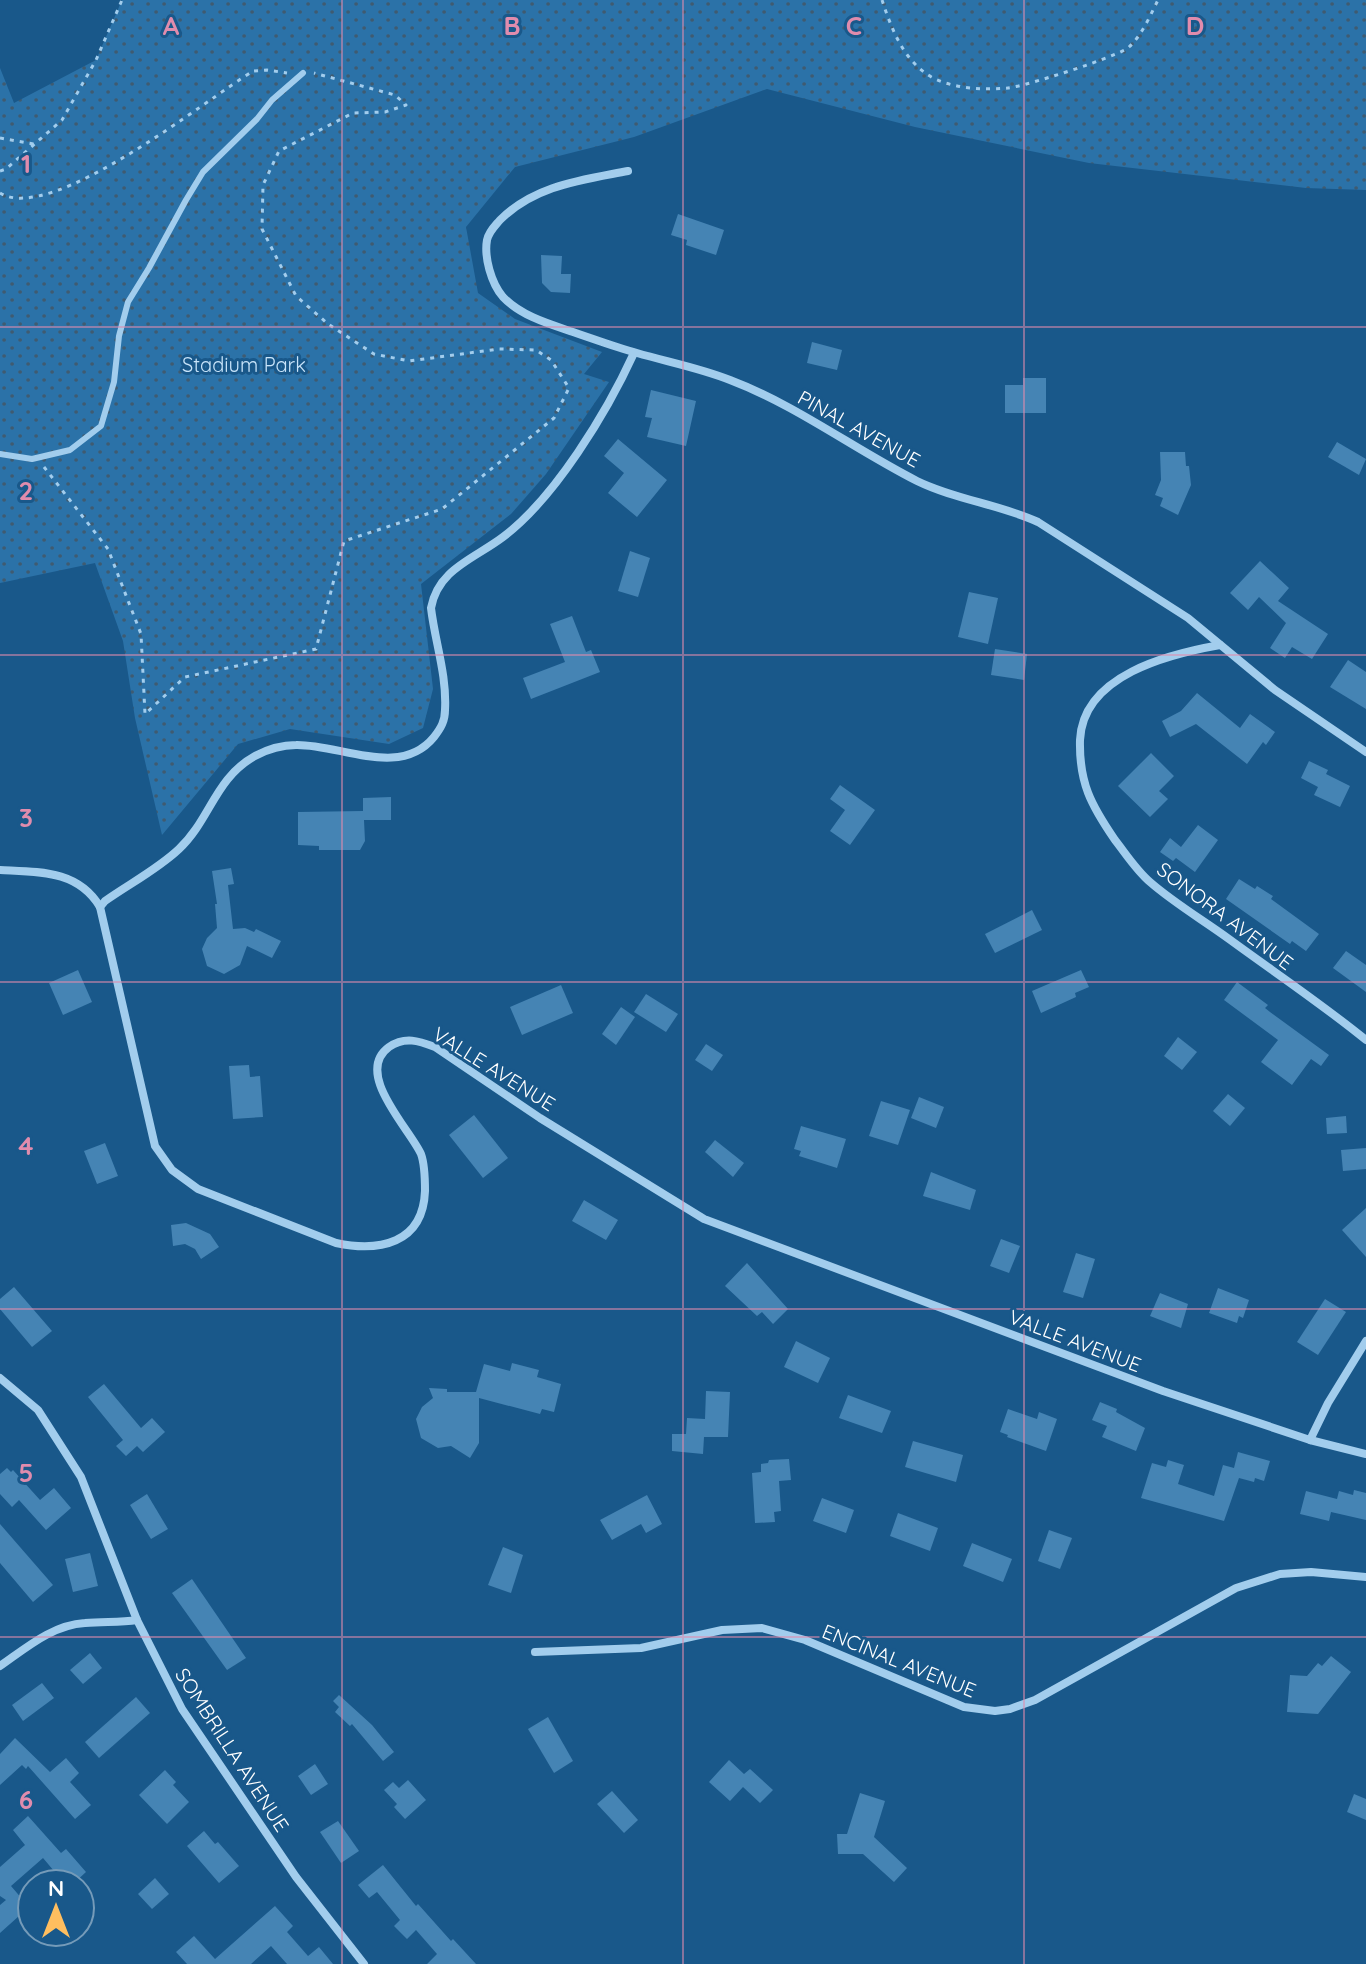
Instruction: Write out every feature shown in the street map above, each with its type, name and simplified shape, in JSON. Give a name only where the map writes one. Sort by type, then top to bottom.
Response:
[{"type":"street","name":"PINAL AVENUE","points":[[628,171],[540,191],[511,209],[493,227],[486,243],[493,280],[502,296],[515,307],[551,324],[634,353],[730,379],[772,399],[920,482],[959,497],[1016,512],[1038,522],[1188,618],[1275,690],[1366,752]]},
{"type":"street","points":[[0,870],[64,876],[77,881],[100,907],[180,848],[218,789],[253,757],[273,747],[297,744],[385,758],[406,756],[426,746],[444,724],[445,711],[445,688],[432,616],[433,595],[448,572],[514,528],[566,469],[620,383],[634,353]]},
{"type":"street","name":"SONORA AVENUE","points":[[1220,645],[1174,653],[1120,678],[1100,694],[1084,718],[1081,730],[1079,765],[1082,779],[1100,819],[1148,881],[1366,1040]]},
{"type":"street","name":"VALLE AVENUE","points":[[100,907],[155,1146],[172,1170],[198,1189],[336,1243],[358,1247],[384,1245],[407,1233],[417,1224],[423,1208],[425,1175],[421,1155],[384,1097],[379,1071],[384,1051],[394,1044],[416,1039],[435,1047],[540,1118],[704,1219],[1163,1391],[1310,1440],[1366,1454]]},
{"type":"street","points":[[1310,1440],[1328,1403],[1366,1341]]},
{"type":"street","name":"SOMBRILLA AVENUE","points":[[0,1378],[38,1410],[74,1464],[90,1496],[137,1620],[182,1709],[296,1877],[364,1964]]},
{"type":"street","name":"ENCINAL AVENUE","points":[[535,1652],[641,1648],[722,1630],[762,1628],[805,1640],[964,1707],[995,1711],[1035,1700],[1236,1588],[1280,1574],[1311,1572],[1366,1577]]},
{"type":"street","points":[[0,1666],[61,1627],[137,1620]]},
{"type":"lane","points":[[0,454],[32,459],[70,450],[101,426],[114,382],[119,336],[128,302],[186,200],[203,172],[272,100],[303,73]]},
{"type":"path","points":[[0,171],[62,120],[96,60],[122,0]]},
{"type":"path","points":[[882,0],[895,38],[915,63],[933,78],[959,88],[1010,88],[1096,62],[1128,48],[1145,26],[1158,0]]},
{"type":"path","points":[[0,193],[19,199],[44,194],[115,163],[253,71],[322,74],[395,95],[406,105],[385,112],[353,113],[279,151],[263,185],[262,229],[296,296],[328,324],[374,354],[409,361],[499,349],[536,350],[551,360],[569,388],[554,418],[442,509],[344,541],[316,649],[185,677],[145,714],[141,634],[108,549],[45,467],[32,459]]},
{"type":"path","points":[[0,138],[34,144]]},
{"type":"green space","name":"Stadium Park","points":[[122,0],[1366,0],[1366,190],[1306,188],[1089,163],[915,127],[767,89],[634,137],[515,167],[466,227],[478,293],[515,319],[602,352],[584,374],[609,382],[546,474],[511,514],[421,584],[433,689],[423,728],[389,744],[290,729],[238,744],[162,835],[135,718],[123,641],[95,563],[0,583],[0,68],[14,103],[96,60]]},
{"type":"building","points":[[678,214],[724,230],[716,255],[686,245],[687,240],[671,235]]},
{"type":"building","points":[[541,255],[562,256],[561,274],[571,274],[570,293],[551,292],[542,283]]},
{"type":"building","points":[[812,342],[842,350],[837,370],[807,363]]},
{"type":"building","points":[[1023,378],[1046,378],[1046,413],[1005,413],[1005,385],[1023,385]]},
{"type":"building","points":[[651,390],[696,401],[686,446],[647,437],[652,418],[645,417]]},
{"type":"building","points":[[618,439],[667,480],[637,517],[608,493],[624,473],[604,456]]},
{"type":"building","points":[[1337,442],[1366,459],[1359,475],[1328,457]]},
{"type":"building","points":[[1160,452],[1185,452],[1186,466],[1189,466],[1191,485],[1178,515],[1160,506],[1163,498],[1155,495],[1161,480]]},
{"type":"building","points":[[630,551],[650,558],[638,597],[618,591]]},
{"type":"building","points":[[1260,561],[1289,588],[1278,601],[1328,634],[1312,659],[1292,647],[1285,658],[1270,648],[1286,623],[1259,597],[1248,610],[1230,593]]},
{"type":"building","points":[[969,592],[998,598],[988,644],[958,637]]},
{"type":"building","points":[[572,616],[586,652],[591,650],[600,672],[531,699],[523,678],[565,662],[550,624]]},
{"type":"building","points":[[995,649],[1027,654],[1024,680],[991,675]]},
{"type":"building","points":[[1348,660],[1366,672],[1366,709],[1330,687]]},
{"type":"building","points":[[1197,693],[1240,728],[1250,714],[1275,732],[1266,745],[1263,742],[1247,764],[1196,724],[1170,737],[1162,721],[1181,711]]},
{"type":"building","points":[[1151,753],[1174,776],[1159,791],[1168,799],[1150,817],[1118,786]]},
{"type":"building","points":[[1309,761],[1350,786],[1340,807],[1314,795],[1318,787],[1301,778]]},
{"type":"building","points":[[840,785],[875,810],[850,845],[830,831],[845,810],[830,799]]},
{"type":"building","points":[[391,797],[391,820],[364,820],[365,841],[360,850],[319,850],[319,846],[298,845],[298,812],[363,811],[363,798]]},
{"type":"building","points":[[1198,825],[1218,840],[1195,872],[1176,858],[1173,861],[1160,852],[1170,838],[1181,847]]},
{"type":"building","points":[[231,868],[234,884],[228,885],[233,929],[245,928],[254,932],[256,929],[281,941],[272,958],[247,946],[240,965],[224,974],[207,966],[202,949],[217,928],[212,871]]},
{"type":"building","points":[[1239,879],[1273,896],[1271,899],[1319,934],[1306,951],[1292,941],[1290,944],[1226,899]]},
{"type":"building","points":[[1032,910],[1042,930],[995,953],[985,934]]},
{"type":"building","points":[[1346,951],[1366,965],[1366,992],[1333,968]]},
{"type":"building","points":[[78,970],[92,1002],[63,1015],[49,983]]},
{"type":"building","points":[[1081,970],[1089,987],[1075,993],[1076,997],[1041,1013],[1032,991]]},
{"type":"building","points":[[1237,982],[1268,1005],[1265,1008],[1270,1012],[1329,1055],[1321,1066],[1311,1059],[1292,1085],[1261,1062],[1278,1040],[1224,1000]]},
{"type":"building","points":[[561,985],[573,1013],[522,1035],[510,1007]]},
{"type":"building","points":[[646,994],[678,1014],[666,1032],[634,1012]]},
{"type":"building","points":[[621,1007],[635,1017],[616,1045],[602,1034]]},
{"type":"building","points":[[1178,1037],[1197,1052],[1182,1070],[1164,1056]]},
{"type":"building","points":[[706,1044],[723,1055],[712,1071],[695,1060]]},
{"type":"building","points":[[249,1065],[250,1077],[260,1076],[263,1117],[233,1119],[229,1066]]},
{"type":"building","points":[[1228,1094],[1245,1108],[1230,1126],[1213,1111]]},
{"type":"building","points":[[919,1097],[944,1107],[936,1128],[911,1118]]},
{"type":"building","points":[[881,1101],[910,1110],[898,1145],[869,1136]]},
{"type":"building","points":[[474,1115],[508,1158],[483,1178],[449,1135]]},
{"type":"building","points":[[1346,1116],[1347,1133],[1327,1134],[1326,1118]]},
{"type":"building","points":[[801,1126],[846,1139],[837,1168],[799,1156],[801,1151],[794,1149]]},
{"type":"building","points":[[715,1140],[744,1163],[733,1177],[705,1152]]},
{"type":"building","points":[[105,1143],[118,1176],[97,1184],[84,1151]]},
{"type":"building","points":[[1366,1148],[1366,1169],[1343,1171],[1341,1150]]},
{"type":"building","points":[[931,1172],[976,1190],[970,1210],[923,1196]]},
{"type":"building","points":[[584,1200],[618,1220],[606,1240],[572,1221]]},
{"type":"building","points":[[1366,1208],[1366,1257],[1342,1230]]},
{"type":"building","points":[[186,1223],[210,1234],[219,1247],[201,1259],[195,1249],[185,1244],[173,1246],[171,1225]]},
{"type":"building","points":[[1001,1239],[1020,1246],[1009,1273],[990,1266]]},
{"type":"building","points":[[1076,1253],[1095,1259],[1083,1298],[1063,1292]]},
{"type":"building","points":[[747,1263],[788,1309],[773,1324],[762,1312],[757,1316],[725,1286]]},
{"type":"building","points":[[14,1287],[52,1331],[32,1347],[0,1309],[0,1299]]},
{"type":"building","points":[[1218,1288],[1249,1300],[1243,1318],[1239,1316],[1237,1323],[1209,1313]]},
{"type":"building","points":[[1160,1293],[1188,1304],[1181,1328],[1150,1316]]},
{"type":"building","points":[[1325,1299],[1346,1312],[1318,1355],[1297,1342]]},
{"type":"building","points":[[796,1341],[830,1358],[818,1383],[784,1367]]},
{"type":"building","points":[[512,1363],[539,1370],[537,1377],[561,1384],[554,1412],[542,1409],[540,1414],[479,1398],[479,1443],[470,1458],[451,1446],[438,1448],[421,1438],[416,1419],[422,1407],[433,1398],[429,1388],[447,1389],[447,1392],[476,1392],[484,1364],[510,1371]]},
{"type":"building","points":[[104,1384],[141,1428],[152,1418],[165,1432],[143,1452],[137,1446],[126,1456],[116,1446],[123,1440],[88,1397]]},
{"type":"building","points":[[706,1391],[730,1392],[728,1437],[704,1437],[703,1454],[672,1451],[672,1434],[686,1434],[687,1418],[705,1419]]},
{"type":"building","points":[[848,1395],[891,1411],[882,1433],[839,1418]]},
{"type":"building","points":[[1100,1402],[1117,1409],[1116,1412],[1145,1428],[1136,1451],[1102,1437],[1107,1426],[1092,1420]]},
{"type":"building","points":[[1008,1409],[1037,1419],[1039,1412],[1057,1419],[1046,1451],[1000,1432]]},
{"type":"building","points":[[913,1441],[963,1455],[956,1482],[905,1467]]},
{"type":"building","points":[[1238,1452],[1270,1461],[1264,1481],[1239,1478],[1224,1521],[1141,1498],[1152,1463],[1166,1467],[1168,1460],[1184,1465],[1178,1484],[1214,1496],[1223,1465],[1234,1468]]},
{"type":"building","points":[[789,1459],[791,1480],[779,1481],[781,1511],[774,1512],[775,1522],[755,1523],[752,1473],[761,1472],[761,1464],[769,1460]]},
{"type":"building","points":[[7,1468],[11,1472],[13,1470],[40,1500],[54,1488],[71,1508],[46,1530],[19,1500],[12,1507],[0,1494],[0,1474]]},
{"type":"building","points":[[1354,1490],[1366,1493],[1366,1520],[1331,1512],[1329,1521],[1300,1514],[1306,1491],[1337,1499],[1339,1491],[1353,1495]]},
{"type":"building","points":[[147,1494],[168,1529],[151,1539],[130,1505]]},
{"type":"building","points":[[647,1495],[662,1524],[646,1533],[641,1524],[612,1540],[600,1520]]},
{"type":"building","points":[[822,1498],[854,1510],[846,1533],[813,1521]]},
{"type":"building","points":[[898,1513],[938,1528],[930,1551],[890,1536]]},
{"type":"building","points":[[0,1524],[53,1585],[33,1602],[0,1563]]},
{"type":"building","points":[[1049,1530],[1072,1538],[1060,1569],[1038,1561]]},
{"type":"building","points":[[972,1543],[1012,1559],[1003,1582],[963,1566]]},
{"type":"building","points":[[503,1547],[523,1555],[511,1593],[488,1585]]},
{"type":"building","points":[[90,1553],[98,1586],[73,1592],[65,1559]]},
{"type":"building","points":[[192,1579],[246,1658],[227,1670],[172,1593]]},
{"type":"building","points":[[90,1653],[102,1668],[83,1684],[70,1670]]},
{"type":"building","points":[[1331,1656],[1351,1672],[1318,1714],[1287,1712],[1290,1675],[1307,1676],[1318,1663],[1322,1666]]},
{"type":"building","points":[[42,1683],[54,1698],[23,1721],[12,1705]]},
{"type":"building","points":[[339,1695],[372,1725],[394,1752],[383,1761],[352,1724],[350,1726],[335,1712],[339,1707],[333,1701]]},
{"type":"building","points":[[136,1697],[150,1713],[99,1758],[85,1742]]},
{"type":"building","points":[[548,1717],[573,1761],[554,1773],[528,1729]]},
{"type":"building","points":[[15,1738],[50,1772],[66,1758],[79,1773],[70,1782],[91,1805],[75,1819],[28,1766],[26,1769],[22,1765],[0,1785],[0,1754]]},
{"type":"building","points":[[729,1760],[744,1774],[750,1769],[773,1790],[760,1803],[743,1787],[730,1801],[709,1782]]},
{"type":"building","points":[[315,1764],[328,1784],[311,1795],[298,1776]]},
{"type":"building","points":[[165,1770],[176,1782],[173,1785],[189,1802],[167,1824],[139,1795]]},
{"type":"building","points":[[408,1780],[426,1800],[405,1819],[384,1790],[393,1782],[399,1788]]},
{"type":"building","points":[[612,1791],[638,1820],[624,1833],[597,1804]]},
{"type":"building","points":[[860,1793],[885,1801],[874,1837],[907,1868],[894,1882],[863,1854],[838,1854],[837,1834],[847,1834]]},
{"type":"building","points":[[1354,1794],[1366,1799],[1366,1820],[1347,1812]]},
{"type":"building","points":[[28,1816],[61,1853],[66,1849],[83,1868],[51,1868],[43,1858],[32,1868],[16,1868],[16,1882],[11,1886],[16,1892],[16,1919],[0,1933],[0,1905],[6,1900],[0,1896],[0,1867],[25,1845],[13,1830]]},
{"type":"building","points":[[338,1821],[359,1851],[341,1863],[320,1832]]},
{"type":"building","points":[[204,1831],[239,1866],[219,1883],[187,1846]]},
{"type":"building","points":[[383,1865],[416,1906],[418,1904],[476,1964],[427,1964],[437,1954],[416,1930],[407,1939],[394,1926],[400,1920],[377,1892],[369,1898],[358,1885]]},
{"type":"building","points":[[155,1878],[169,1894],[152,1909],[138,1894]]},
{"type":"building","points":[[275,1906],[293,1926],[287,1932],[308,1956],[319,1947],[333,1964],[287,1964],[271,1946],[251,1964],[187,1964],[176,1952],[194,1936],[215,1959]]}]
